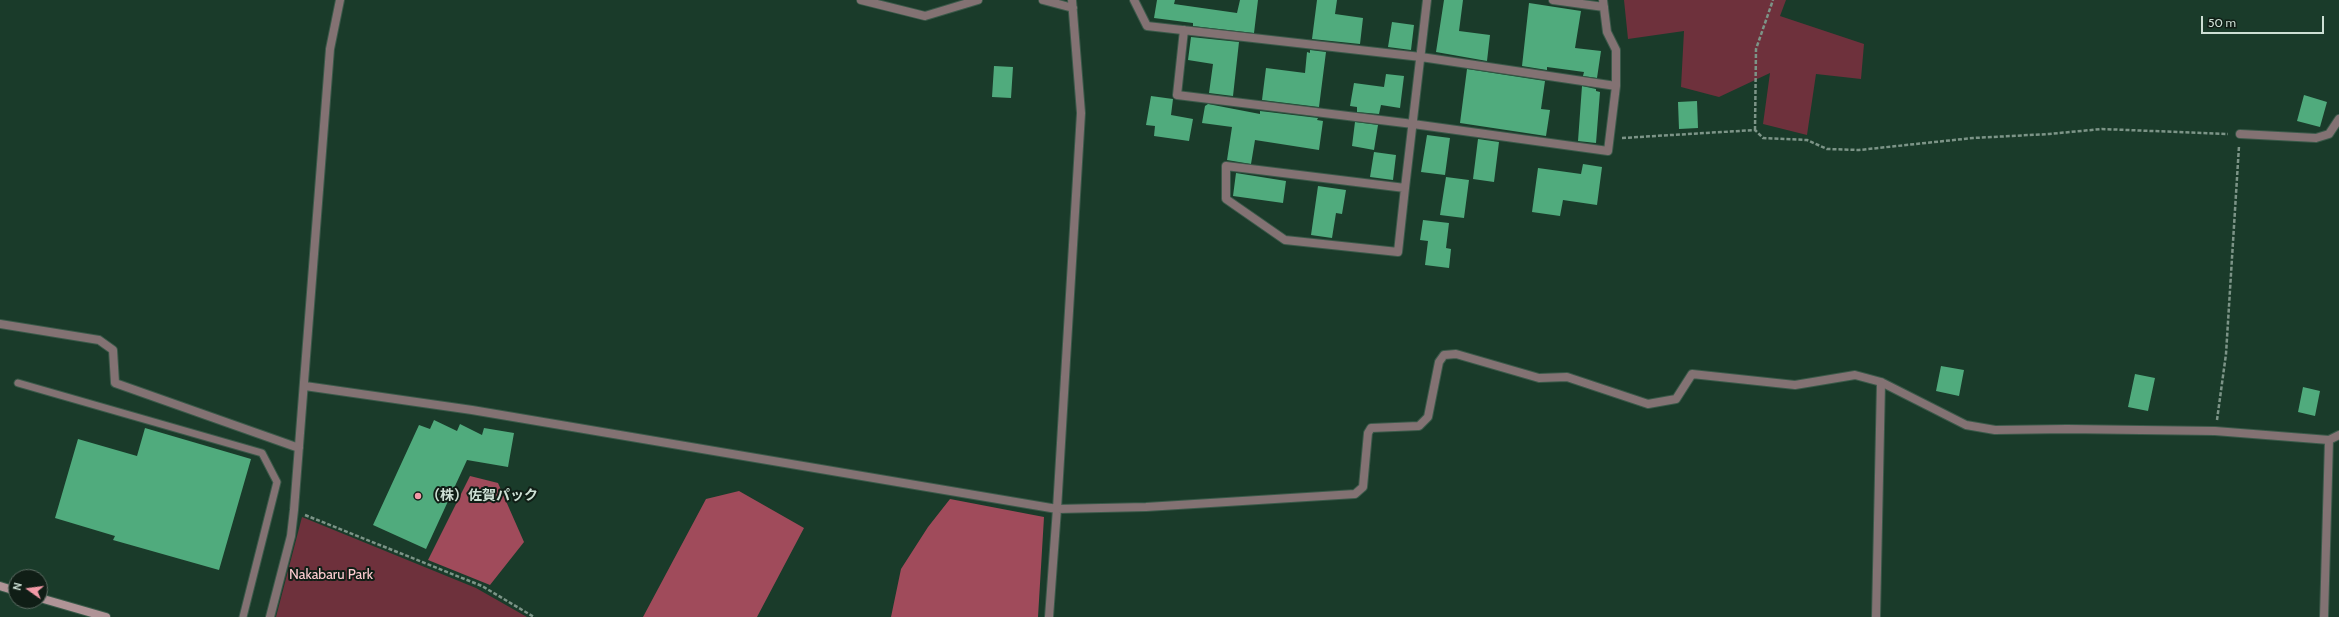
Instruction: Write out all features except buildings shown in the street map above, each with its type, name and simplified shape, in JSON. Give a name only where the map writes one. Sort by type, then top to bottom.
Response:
[{"type":"street","points":[[270,617],[291,536],[294,510],[298,448],[305,386],[317,199],[330,48],[340,0]]},
{"type":"street","points":[[861,0],[925,16],[978,0]]},
{"type":"street","points":[[1044,0],[1072,4],[1081,113],[1049,617]]},
{"type":"street","points":[[1134,0],[1147,26],[1421,57],[1616,86]]},
{"type":"street","points":[[1405,188],[1226,166],[1226,199],[1285,240],[1398,252],[1428,0]]},
{"type":"street","points":[[1184,30],[1177,95],[1413,124],[1608,151],[1611,138],[1616,86],[1616,50],[1607,32],[1603,3],[1553,0]]},
{"type":"street","points":[[2240,134],[2316,138],[2329,134],[2339,119]]},
{"type":"street","points":[[0,324],[99,340],[113,350],[115,383],[298,448]]},
{"type":"street","points":[[305,386],[472,410],[1057,509],[1146,508],[1355,494],[1363,487],[1368,434],[1371,428],[1419,426],[1428,417],[1439,362],[1444,355],[1456,354],[1539,378],[1567,377],[1648,404],[1676,399],[1692,374],[1795,385],[1856,375],[1881,382],[1966,425],[1995,430],[2067,428],[2215,431],[2329,440],[2339,435]]},
{"type":"street","points":[[1876,617],[1881,382]]},
{"type":"street","points":[[2324,617],[2329,440]]},
{"type":"street","points":[[48,600],[106,617]]},
{"type":"lane","points":[[18,383],[262,453],[277,482],[243,617]]},
{"type":"path","points":[[1773,0],[1756,49],[1755,130],[1763,138],[1807,140],[1827,149],[1859,150],[1973,138],[2049,134],[2102,129],[2240,134],[2226,354],[2215,431]]},
{"type":"path","points":[[1611,138],[1755,130]]},
{"type":"path","points":[[294,510],[482,586],[534,617]]},
{"type":"green space","points":[[1624,0],[1786,0],[1780,16],[1864,44],[1861,79],[1816,74],[1807,135],[1763,124],[1770,73],[1719,97],[1681,87],[1684,31],[1628,39]]},
{"type":"green space","name":"Nakabaru Park","points":[[302,517],[476,588],[527,617],[276,617]]},
{"type":"shaded area","points":[[470,476],[498,483],[524,542],[490,585],[428,560]]},
{"type":"shaded area","points":[[739,491],[804,528],[757,617],[643,617],[706,499]]},
{"type":"shaded area","points":[[950,499],[1044,517],[1038,617],[891,617],[901,569],[928,527]]},
{"type":"place","name":"（株）佐賀パック","points":[[418,496]]}]
